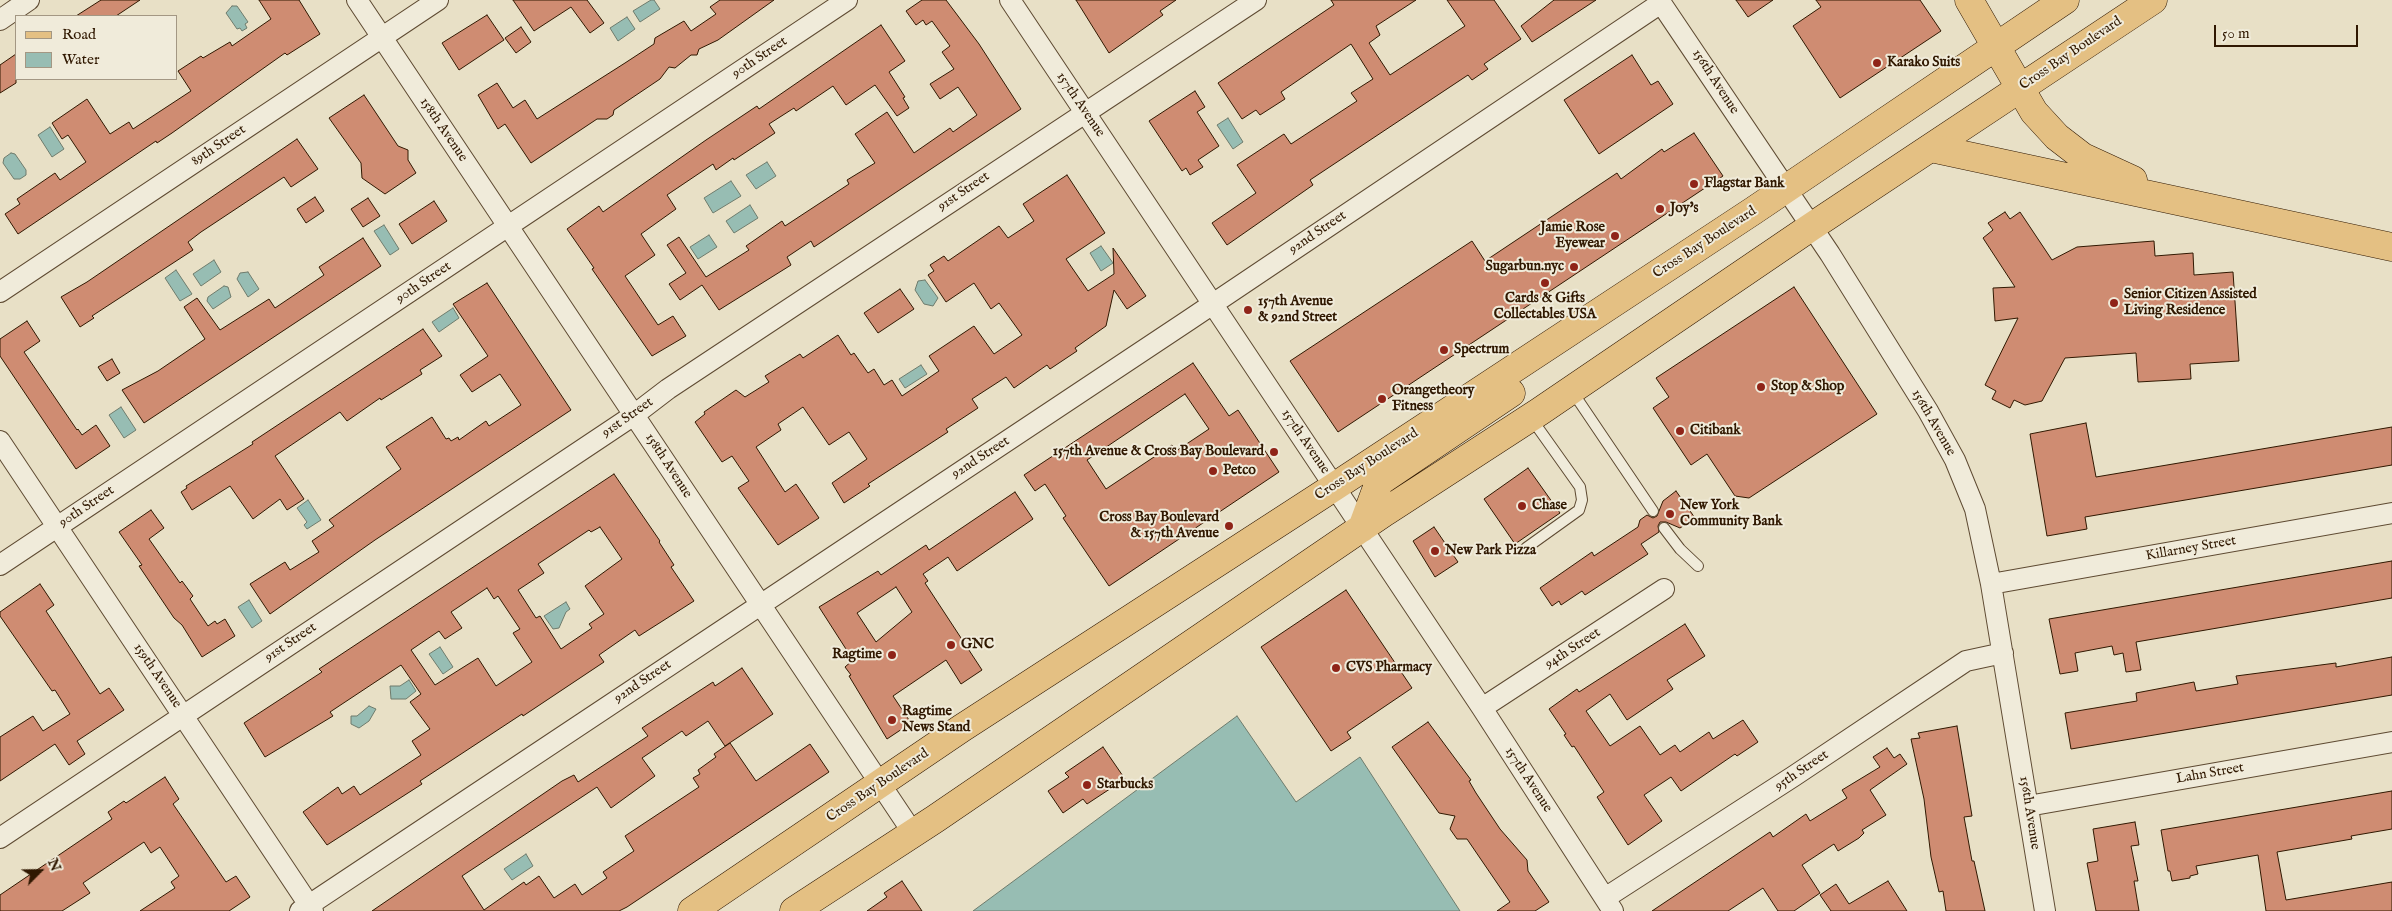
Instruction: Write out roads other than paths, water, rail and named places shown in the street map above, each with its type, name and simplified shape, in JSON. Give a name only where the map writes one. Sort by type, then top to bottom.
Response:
[{"type":"main road","points":[[1969,0],[2034,112],[2045,125],[2083,157],[2115,173],[2203,205]]},
{"type":"main road","name":"Cross Bay Boulevard","points":[[692,911],[962,728],[1334,487],[1786,189],[2065,0]]},
{"type":"main road","name":"Cross Bay Boulevard","points":[[802,909],[1362,528],[1531,417],[1811,227],[2153,0]]},
{"type":"main road","points":[[1931,148],[2392,247]]},
{"type":"main road","points":[[1362,528],[1379,482],[1575,350],[1585,322]]},
{"type":"street","points":[[0,20],[30,0]]},
{"type":"street","name":"158th Avenue","points":[[357,0],[913,833]]},
{"type":"street","name":"89th Street","points":[[0,292],[438,0]]},
{"type":"street","name":"90th Street","points":[[0,565],[847,0]]},
{"type":"street","name":"157th Avenue","points":[[1010,0],[1482,708],[1609,905]]},
{"type":"street","name":"91st Street","points":[[0,838],[634,415],[676,384],[1256,0]]},
{"type":"street","name":"156th Avenue","points":[[1660,2],[1811,227],[1952,453],[1975,509],[1991,584],[2045,911]]},
{"type":"street","name":"92nd Street","points":[[307,909],[759,604],[1213,304],[1660,2]]},
{"type":"street","name":"159th Avenue","points":[[0,441],[183,716],[307,909]]},
{"type":"street","name":"Killarney Street","points":[[1991,584],[2392,514]]},
{"type":"street","name":"94th Street","points":[[1482,708],[1664,589]]},
{"type":"street","name":"95th Street","points":[[1609,905],[1794,776],[1966,660],[2003,653]]},
{"type":"street","name":"Lahn Street","points":[[2028,806],[2392,742]]},
{"type":"lane","points":[[1571,390],[1653,511]]},
{"type":"lane","points":[[1526,548],[1579,510],[1582,500],[1580,487],[1531,417]]},
{"type":"lane","points":[[1664,528],[1680,549],[1698,566]]},
{"type":"water","points":[[654,0],[660,9],[640,22],[633,11]]},
{"type":"water","points":[[232,6],[237,6],[248,22],[245,24],[247,28],[242,31],[240,28],[237,29],[226,13]]},
{"type":"water","points":[[627,17],[635,29],[618,41],[610,28]]},
{"type":"water","points":[[1228,118],[1243,142],[1233,149],[1217,125]]},
{"type":"water","points":[[50,127],[64,149],[52,157],[38,135]]},
{"type":"water","points":[[11,153],[15,154],[26,170],[26,175],[20,179],[14,179],[3,163],[4,158]]},
{"type":"water","points":[[767,162],[776,176],[756,189],[746,175]]},
{"type":"water","points":[[731,181],[741,196],[713,213],[704,198]]},
{"type":"water","points":[[750,205],[758,218],[734,233],[726,221]]},
{"type":"water","points":[[384,225],[399,249],[390,255],[374,231]]},
{"type":"water","points":[[709,235],[717,247],[698,259],[690,247]]},
{"type":"water","points":[[1101,246],[1113,263],[1101,271],[1090,253]]},
{"type":"water","points":[[214,260],[221,272],[201,286],[193,274]]},
{"type":"water","points":[[176,270],[192,294],[180,301],[165,278]]},
{"type":"water","points":[[248,272],[259,289],[248,297],[237,279],[240,273]]},
{"type":"water","points":[[925,280],[938,298],[933,306],[924,304],[915,290],[918,281]]},
{"type":"water","points":[[224,286],[228,287],[231,297],[213,309],[207,301],[208,297]]},
{"type":"water","points":[[453,308],[459,318],[439,332],[432,322]]},
{"type":"water","points":[[921,365],[927,374],[905,388],[899,379]]},
{"type":"water","points":[[121,407],[136,430],[124,438],[109,415]]},
{"type":"water","points":[[308,500],[321,520],[307,529],[304,525],[307,522],[297,508]]},
{"type":"water","points":[[249,600],[262,621],[252,628],[238,607]]},
{"type":"water","points":[[566,602],[570,609],[566,612],[559,628],[553,629],[544,616]]},
{"type":"water","points":[[440,647],[453,667],[443,674],[429,654]]},
{"type":"water","points":[[409,680],[416,691],[406,699],[391,699],[390,686],[400,686]]},
{"type":"water","points":[[369,706],[376,709],[369,721],[359,728],[351,724],[351,716],[357,716]]},
{"type":"water","points":[[1237,716],[1296,802],[1360,757],[1460,911],[973,911]]},
{"type":"water","points":[[526,854],[533,866],[512,880],[504,869]]},
{"type":"place","name":"Karako Suits","points":[[1877,63]]},
{"type":"place","name":"Flagstar Bank","points":[[1694,184]]},
{"type":"place","name":"Joy's","points":[[1660,209]]},
{"type":"place","name":"Jamie Rose Eyewear","points":[[1615,236]]},
{"type":"place","name":"Sugarbun.nyc","points":[[1574,267]]},
{"type":"place","name":"Cards & Gifts Collectables USA","points":[[1545,283]]},
{"type":"place","name":"Senior Citizen Assisted Living Residence","points":[[2114,303]]},
{"type":"place","name":"157th Avenue & 92nd Street","points":[[1248,310]]},
{"type":"place","name":"Spectrum","points":[[1444,350]]},
{"type":"place","name":"Stop & Shop","points":[[1761,387]]},
{"type":"place","name":"Orangetheory Fitness","points":[[1382,399]]},
{"type":"place","name":"Citibank","points":[[1680,431]]},
{"type":"place","name":"157th Avenue & Cross Bay Boulevard","points":[[1274,452]]},
{"type":"place","name":"Petco","points":[[1213,471]]},
{"type":"place","name":"Chase","points":[[1522,506]]},
{"type":"place","name":"New York Community Bank","points":[[1670,514]]},
{"type":"place","name":"Cross Bay Boulevard & 157th Avenue","points":[[1229,526]]},
{"type":"place","name":"New Park Pizza","points":[[1435,551]]},
{"type":"place","name":"GNC","points":[[951,645]]},
{"type":"place","name":"Ragtime","points":[[892,655]]},
{"type":"place","name":"CVS Pharmacy","points":[[1336,668]]},
{"type":"place","name":"Ragtime News Stand","points":[[892,720]]},
{"type":"place","name":"Starbucks","points":[[1087,785]]}]
